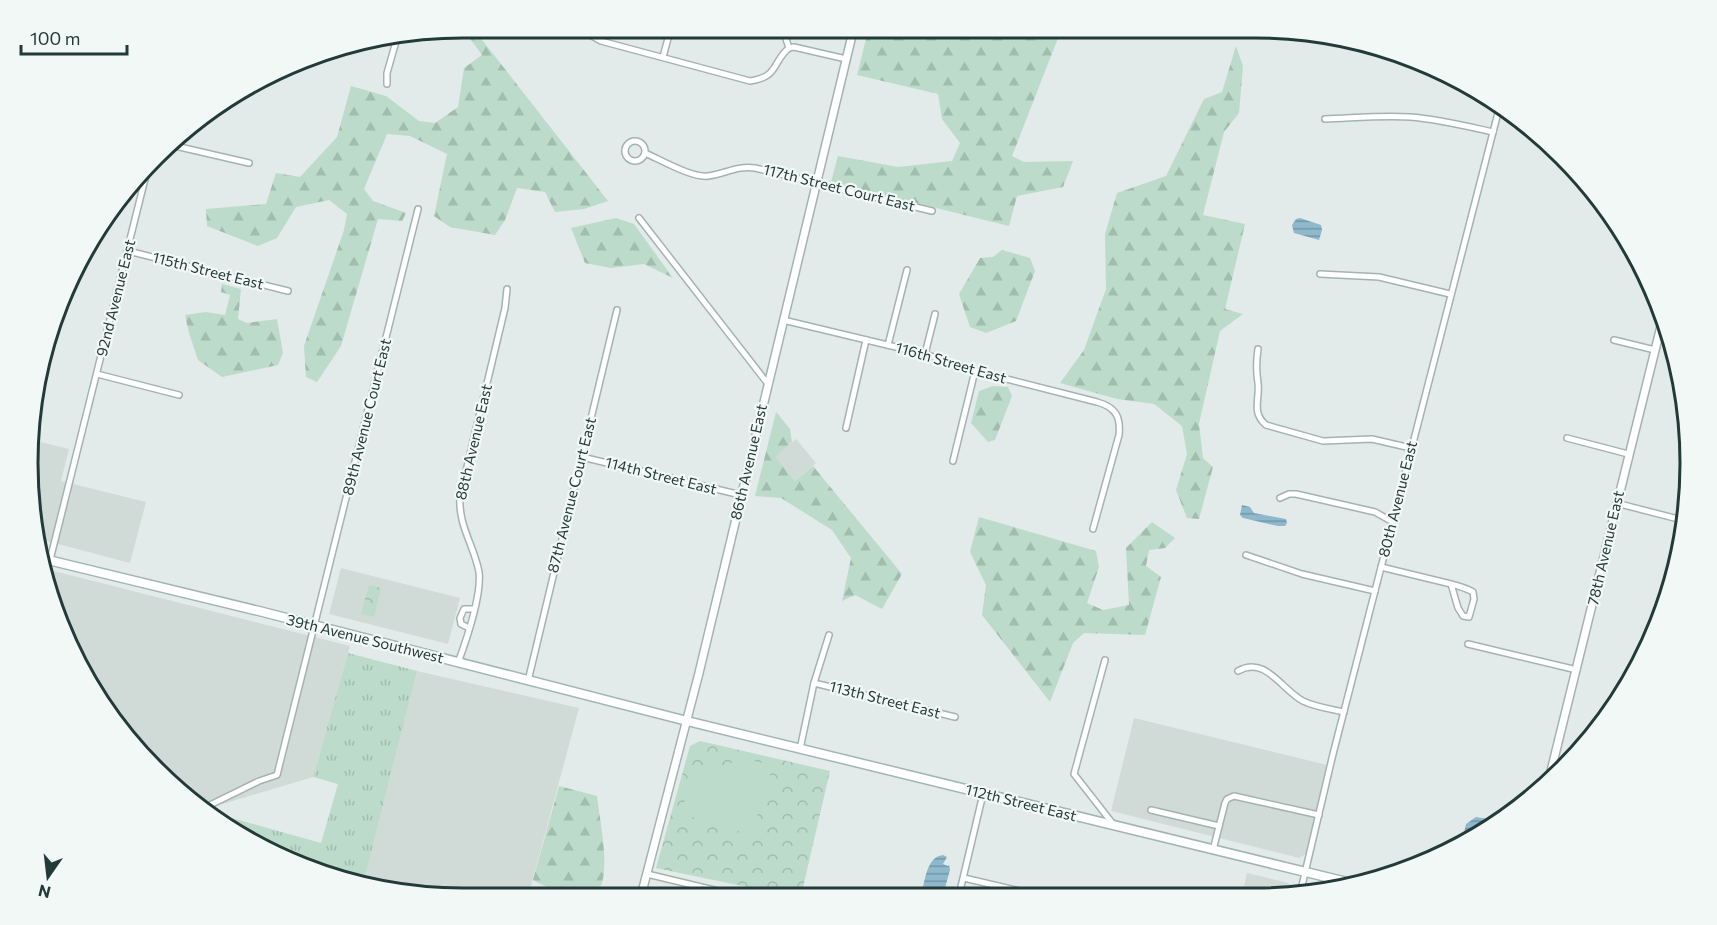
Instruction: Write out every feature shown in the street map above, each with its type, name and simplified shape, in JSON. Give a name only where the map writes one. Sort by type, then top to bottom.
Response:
[{"type":"main road","name":"39th Avenue Southwest","points":[[49,561],[687,721]]},
{"type":"main road","name":"112th Street East","points":[[687,721],[1336,879]]},
{"type":"street","points":[[596,38],[750,81],[772,72],[789,48],[794,47],[846,59]]},
{"type":"street","points":[[663,57],[668,38]]},
{"type":"street","points":[[786,38],[789,48]]},
{"type":"street","name":"86th Avenue East","points":[[643,888],[687,721],[851,38]]},
{"type":"street","points":[[387,84],[387,73],[396,43]]},
{"type":"street","name":"80th Avenue East","points":[[1303,885],[1344,712],[1498,114]]},
{"type":"street","points":[[1325,119],[1412,117],[1493,132]]},
{"type":"street","points":[[178,147],[249,163]]},
{"type":"street","name":"117th Street Court East","points":[[645,153],[697,175],[709,176],[749,167],[932,211]]},
{"type":"street","name":"92nd Avenue East","points":[[48,555],[85,425],[145,180]]},
{"type":"street","name":"89th Avenue Court East","points":[[211,805],[259,781],[277,775],[316,626],[418,209]]},
{"type":"street","points":[[639,218],[768,384]]},
{"type":"street","name":"115th Street East","points":[[128,251],[288,291]]},
{"type":"street","points":[[888,345],[907,270]]},
{"type":"street","points":[[1320,274],[1379,277],[1450,294]]},
{"type":"street","name":"88th Avenue East","points":[[458,663],[474,609],[479,573],[462,526],[460,496],[505,308],[507,290]]},
{"type":"street","name":"87th Avenue Court East","points":[[528,681],[617,310]]},
{"type":"street","points":[[925,354],[935,314]]},
{"type":"street","name":"116th Street East","points":[[783,320],[925,354],[975,371],[1106,404],[1117,412],[1120,420],[1119,435],[1093,529]]},
{"type":"street","name":"78th Avenue East","points":[[1552,766],[1659,333]]},
{"type":"street","points":[[846,428],[866,340]]},
{"type":"street","points":[[1614,340],[1655,350]]},
{"type":"street","points":[[1258,349],[1255,372],[1258,385],[1256,410],[1266,425],[1323,441],[1372,439],[1412,448]]},
{"type":"street","points":[[953,461],[975,371]]},
{"type":"street","points":[[97,374],[179,395]]},
{"type":"street","points":[[1567,438],[1628,454]]},
{"type":"street","name":"114th Street East","points":[[582,457],[741,495]]},
{"type":"street","points":[[1281,498],[1289,494],[1296,494],[1375,512],[1393,522]]},
{"type":"street","points":[[1616,504],[1676,518]]},
{"type":"street","points":[[1246,555],[1302,574],[1375,591]]},
{"type":"street","points":[[1381,567],[1451,584],[1473,592],[1474,599],[1469,617],[1463,616],[1458,608],[1451,584]]},
{"type":"street","points":[[469,628],[461,624],[460,618],[464,609],[474,609]]},
{"type":"street","points":[[800,749],[814,683],[829,635]]},
{"type":"street","points":[[1468,644],[1576,670]]},
{"type":"street","points":[[1105,660],[1074,774],[1114,826]]},
{"type":"street","points":[[1238,671],[1252,667],[1263,670],[1275,676],[1306,703],[1344,712]]},
{"type":"street","name":"113th Street East","points":[[814,683],[955,717]]},
{"type":"street","points":[[961,888],[983,794]]},
{"type":"street","points":[[1213,850],[1225,802],[1234,796],[1319,815]]},
{"type":"street","points":[[1151,810],[1219,826]]},
{"type":"street","points":[[646,874],[705,888]]},
{"type":"street","points":[[964,878],[1007,888]]},
{"type":"shaded area","points":[[796,439],[816,463],[795,481],[774,457]]},
{"type":"shaded area","points":[[38,441],[69,449],[61,481],[146,502],[130,563],[45,541],[38,490]]},
{"type":"shaded area","points":[[341,568],[460,598],[448,644],[329,614]]},
{"type":"shaded area","points":[[52,570],[350,646],[313,777],[216,806],[215,808],[204,800],[162,763],[143,743],[109,699],[81,650],[60,599]]},
{"type":"shaded area","points":[[417,671],[579,708],[530,888],[435,887],[365,876]]},
{"type":"shaded area","points":[[1134,718],[1327,765],[1306,854],[1299,858],[1111,811]]},
{"type":"shaded area","points":[[1247,873],[1292,886],[1282,887],[1244,888]]},
{"type":"green space","points":[[470,38],[481,38],[608,201],[584,209],[555,212],[545,192],[517,188],[505,220],[495,235],[450,227],[434,216],[447,154],[410,136],[387,134],[364,189],[373,201],[406,213],[402,221],[378,219],[341,346],[317,382],[306,377],[304,346],[344,230],[347,214],[329,200],[296,207],[277,238],[258,246],[207,226],[206,209],[266,204],[276,173],[300,177],[337,137],[351,86],[386,96],[419,121],[435,123],[458,107],[464,68],[482,55]]},
{"type":"green space","points":[[866,38],[1058,38],[1012,156],[1024,162],[1073,161],[1063,187],[1017,196],[1009,226],[831,182],[838,156],[898,167],[952,161],[960,143],[942,119],[938,94],[857,75]]},
{"type":"green space","points":[[1236,46],[1243,66],[1239,113],[1224,132],[1203,215],[1245,224],[1225,309],[1243,314],[1220,331],[1199,424],[1203,458],[1213,467],[1199,519],[1187,518],[1176,490],[1187,454],[1182,426],[1154,404],[1117,399],[1060,383],[1084,350],[1106,289],[1105,234],[1117,193],[1166,176],[1204,99],[1222,92]]},
{"type":"green space","points":[[616,218],[634,224],[673,278],[644,264],[611,268],[585,263],[571,228]]},
{"type":"green space","points":[[1002,250],[1030,258],[1035,271],[1016,321],[986,333],[970,327],[959,294],[980,258],[993,257]]},
{"type":"green space","points":[[222,284],[241,289],[238,319],[247,323],[277,319],[283,353],[278,365],[222,377],[198,360],[185,315],[206,312],[225,315],[230,295],[221,292]]},
{"type":"green space","points":[[993,386],[1008,387],[1012,396],[995,440],[988,442],[971,423],[979,391]]},
{"type":"green space","points":[[776,412],[790,429],[792,442],[775,457],[795,481],[813,466],[902,574],[882,609],[855,595],[842,601],[851,558],[832,530],[781,498],[755,496]]},
{"type":"green space","points":[[979,517],[1096,551],[1099,567],[1087,603],[1103,610],[1129,605],[1126,548],[1152,522],[1175,538],[1165,548],[1149,550],[1146,566],[1161,577],[1145,635],[1084,633],[1073,643],[1050,702],[982,615],[986,585],[970,552]]},
{"type":"green space","points":[[369,585],[381,588],[374,617],[361,614]]},
{"type":"green space","points":[[348,653],[417,671],[365,876],[300,855],[250,831],[227,817],[321,843],[338,784],[313,777]]},
{"type":"green space","points":[[700,741],[830,771],[803,888],[752,888],[656,868],[690,746]]},
{"type":"green space","points":[[749,760],[773,765],[751,835],[680,813],[691,791],[706,775],[725,765]]},
{"type":"green space","points":[[559,786],[597,796],[604,845],[604,872],[600,888],[550,888],[533,880]]},
{"type":"water","points":[[1300,218],[1321,225],[1319,240],[1294,233],[1292,225],[1296,219]]},
{"type":"water","points":[[1242,505],[1250,507],[1254,513],[1286,519],[1287,523],[1285,526],[1278,526],[1243,518],[1240,515]]},
{"type":"water","points":[[1476,817],[1487,819],[1464,833],[1466,824]]},
{"type":"water","points":[[943,855],[947,857],[943,864],[949,865],[950,870],[945,888],[923,888],[930,865],[937,857]]}]
